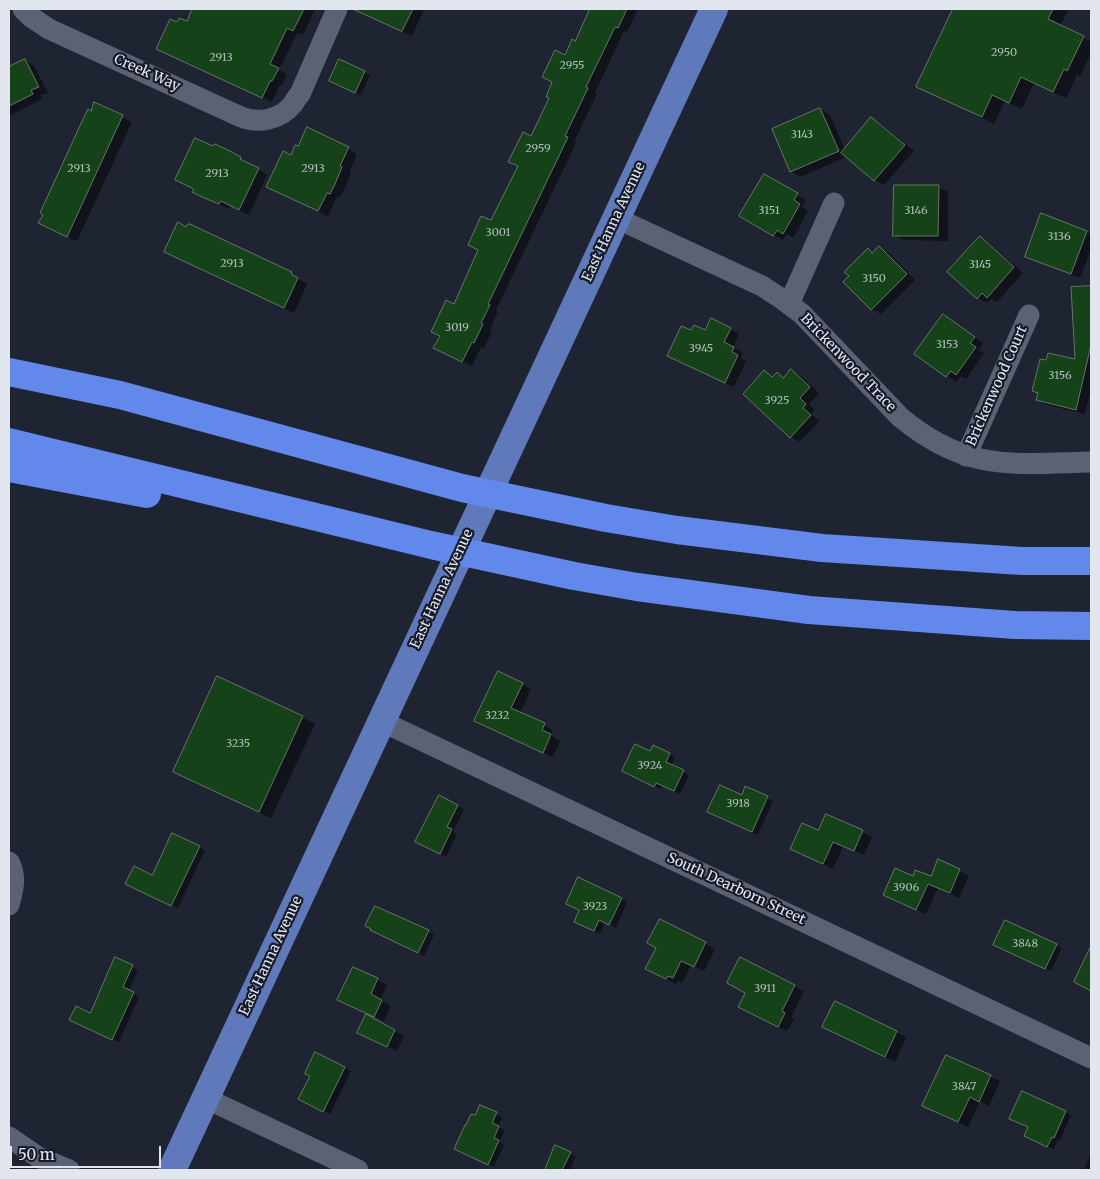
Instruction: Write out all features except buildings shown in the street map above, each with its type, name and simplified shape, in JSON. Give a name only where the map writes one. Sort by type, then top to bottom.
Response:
[{"type":"highway","points":[[9,357],[120,395]]},
{"type":"highway","points":[[9,372],[120,395],[462,488],[606,518],[677,530],[822,548],[1022,562],[1091,561]]},
{"type":"highway","points":[[9,442],[431,545],[574,576],[809,610],[1015,625],[1091,626]]},
{"type":"highway","points":[[9,468],[431,545]]},
{"type":"main road","name":"East Hanna Avenue","points":[[172,1170],[714,9]]},
{"type":"street","name":"Creek Way","points":[[23,9],[49,29],[241,117],[254,120],[276,117],[293,104],[300,94],[337,9]]},
{"type":"street","points":[[789,304],[834,203]]},
{"type":"street","name":"Brickenwood Trace","points":[[616,218],[762,286],[789,304],[802,314],[900,417],[938,443],[966,456],[982,460],[1017,464],[1091,462]]},
{"type":"street","name":"Brickenwood Court","points":[[966,456],[1029,315]]},
{"type":"street","name":"South Dearborn Street","points":[[381,721],[1091,1058]]},
{"type":"street","points":[[9,862],[13,870],[14,885],[9,905]]},
{"type":"street","points":[[206,1098],[358,1170]]},
{"type":"street","points":[[9,1137],[38,1157],[69,1170]]}]
